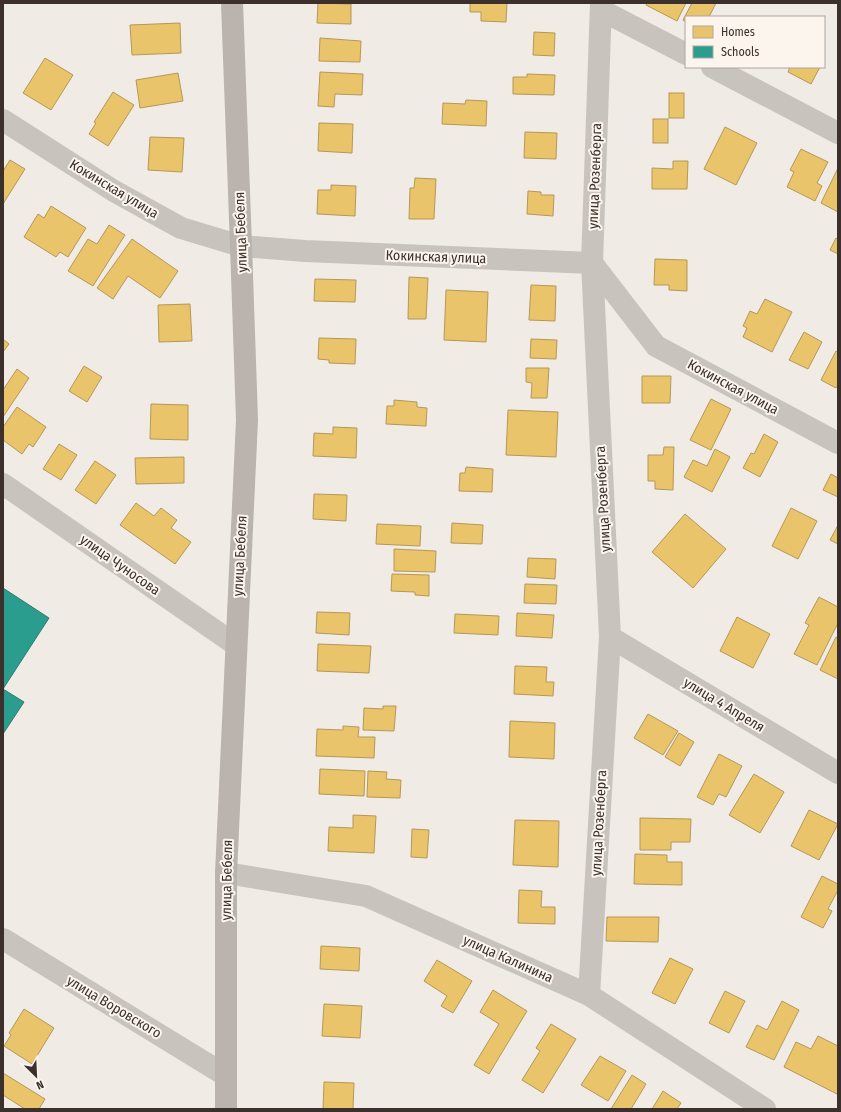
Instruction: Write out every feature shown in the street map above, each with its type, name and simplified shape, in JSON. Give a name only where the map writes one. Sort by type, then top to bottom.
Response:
[{"type":"street","name":"улица Бебеля","points":[[226,1109],[226,873],[247,420],[242,246],[232,3]]},
{"type":"street","points":[[601,6],[685,53]]},
{"type":"street","name":"улица Розенберга","points":[[589,995],[610,637],[592,262],[601,6]]},
{"type":"street","points":[[714,68],[838,132]]},
{"type":"street","name":"Кокинская улица","points":[[3,120],[114,191],[181,228],[242,246],[305,252],[592,262],[656,346],[838,443]]},
{"type":"street","name":"улица Чуносова","points":[[3,484],[236,645]]},
{"type":"street","name":"улица 4 Апреля","points":[[610,637],[838,773]]},
{"type":"street","name":"улица Калинина","points":[[226,873],[366,896],[589,995],[764,1109]]},
{"type":"street","name":"улица Воровского","points":[[6,948],[225,1075]]},
{"type":"building: Homes","points":[[318,3],[351,4],[351,24],[317,23]]},
{"type":"building: Homes","points":[[470,3],[507,3],[506,22],[481,21],[481,12],[470,12]]},
{"type":"building: Homes","points":[[647,3],[686,3],[677,21],[646,5]]},
{"type":"building: Homes","points":[[692,3],[716,3],[710,16],[685,16]]},
{"type":"building: Homes","points":[[180,23],[181,53],[132,55],[130,25]]},
{"type":"building: Homes","points":[[534,32],[555,33],[554,56],[533,55]]},
{"type":"building: Homes","points":[[320,38],[361,41],[360,62],[319,61]]},
{"type":"building: Homes","points":[[45,58],[73,75],[51,110],[23,93]]},
{"type":"building: Homes","points":[[790,68],[819,68],[811,84],[788,72]]},
{"type":"building: Homes","points":[[320,72],[363,74],[362,95],[335,94],[334,107],[318,106]]},
{"type":"building: Homes","points":[[178,73],[183,101],[140,108],[136,80]]},
{"type":"building: Homes","points":[[527,74],[555,75],[554,95],[513,94],[513,77],[527,77]]},
{"type":"building: Homes","points":[[113,92],[134,105],[108,146],[89,134],[96,123],[94,122]]},
{"type":"building: Homes","points":[[669,93],[684,93],[684,118],[669,118]]},
{"type":"building: Homes","points":[[466,100],[487,101],[486,126],[442,124],[443,103],[465,104]]},
{"type":"building: Homes","points":[[653,119],[668,119],[668,143],[653,143]]},
{"type":"building: Homes","points":[[319,123],[353,124],[352,153],[318,151]]},
{"type":"building: Homes","points":[[725,127],[757,143],[736,185],[704,169]]},
{"type":"building: Homes","points":[[525,132],[557,133],[556,159],[524,158]]},
{"type":"building: Homes","points":[[150,137],[184,138],[182,172],[148,170]]},
{"type":"building: Homes","points":[[801,149],[828,162],[817,183],[822,186],[815,201],[787,187],[794,172],[790,170]]},
{"type":"building: Homes","points":[[10,160],[25,169],[3,204],[3,171]]},
{"type":"building: Homes","points":[[673,161],[688,161],[687,189],[652,189],[652,168],[673,169]]},
{"type":"building: Homes","points":[[838,168],[838,212],[821,203]]},
{"type":"building: Homes","points":[[415,178],[436,179],[434,219],[409,219],[410,188],[414,188]]},
{"type":"building: Homes","points":[[331,185],[356,186],[355,216],[317,214],[318,190],[331,190]]},
{"type":"building: Homes","points":[[528,191],[541,192],[541,195],[554,195],[553,216],[527,214]]},
{"type":"building: Homes","points":[[51,206],[86,228],[68,257],[60,252],[56,257],[24,237],[38,214],[44,218]]},
{"type":"building: Homes","points":[[109,225],[125,235],[93,286],[68,271],[88,239],[97,244]]},
{"type":"building: Homes","points":[[836,238],[838,239],[838,254],[830,250]]},
{"type":"building: Homes","points":[[132,239],[178,271],[160,298],[128,276],[113,299],[97,288]]},
{"type":"building: Homes","points":[[655,259],[687,260],[687,291],[669,290],[669,285],[654,285]]},
{"type":"building: Homes","points":[[409,277],[428,278],[426,319],[408,319]]},
{"type":"building: Homes","points":[[315,279],[356,280],[355,302],[314,301]]},
{"type":"building: Homes","points":[[531,285],[556,286],[555,321],[529,320]]},
{"type":"building: Homes","points":[[446,290],[488,292],[486,342],[444,340]]},
{"type":"building: Homes","points":[[765,299],[792,312],[772,352],[743,337],[747,328],[743,326],[750,311],[757,314]]},
{"type":"building: Homes","points":[[190,304],[192,341],[159,342],[158,305]]},
{"type":"building: Homes","points":[[804,332],[822,342],[808,369],[789,360]]},
{"type":"building: Homes","points":[[319,338],[356,339],[355,364],[329,363],[329,360],[318,359]]},
{"type":"building: Homes","points":[[3,339],[9,344],[3,352]]},
{"type":"building: Homes","points":[[531,339],[557,340],[556,359],[530,358]]},
{"type":"building: Homes","points":[[836,351],[838,352],[838,385],[836,388],[821,380]]},
{"type":"building: Homes","points":[[84,366],[102,377],[87,402],[69,391]]},
{"type":"building: Homes","points":[[526,368],[549,368],[547,398],[531,398],[532,383],[526,382]]},
{"type":"building: Homes","points":[[17,369],[29,378],[3,417],[3,390]]},
{"type":"building: Homes","points":[[642,376],[671,376],[670,403],[642,403]]},
{"type":"building: Homes","points":[[711,399],[731,409],[711,450],[690,440]]},
{"type":"building: Homes","points":[[394,400],[417,402],[417,407],[427,408],[426,426],[386,424],[387,406],[394,406]]},
{"type":"building: Homes","points":[[151,404],[188,405],[188,440],[150,439]]},
{"type":"building: Homes","points":[[17,407],[46,427],[33,447],[29,444],[22,454],[3,440],[3,427]]},
{"type":"building: Homes","points":[[508,410],[558,412],[556,457],[506,455]]},
{"type":"building: Homes","points":[[333,427],[357,428],[356,458],[313,456],[314,433],[333,434]]},
{"type":"building: Homes","points":[[764,434],[778,442],[760,477],[743,468],[751,453],[754,454]]},
{"type":"building: Homes","points":[[59,444],[77,455],[61,480],[43,469]]},
{"type":"building: Homes","points":[[664,447],[674,447],[673,490],[655,489],[655,481],[648,481],[648,455],[663,455]]},
{"type":"building: Homes","points":[[715,449],[730,457],[712,492],[684,477],[693,460],[707,466]]},
{"type":"building: Homes","points":[[184,457],[184,483],[136,484],[135,458]]},
{"type":"building: Homes","points":[[95,461],[116,475],[96,504],[75,490]]},
{"type":"building: Homes","points":[[466,467],[493,469],[492,492],[459,491],[460,473],[465,473]]},
{"type":"building: Homes","points":[[831,474],[838,478],[838,497],[823,490]]},
{"type":"building: Homes","points":[[314,494],[347,495],[346,521],[313,519]]},
{"type":"building: Homes","points":[[136,503],[154,516],[161,508],[177,520],[171,528],[191,542],[175,564],[120,525]]},
{"type":"building: Homes","points":[[791,508],[817,521],[798,559],[772,546]]},
{"type":"building: Homes","points":[[685,514],[726,549],[693,588],[652,552]]},
{"type":"building: Homes","points":[[452,523],[483,525],[482,544],[451,543]]},
{"type":"building: Homes","points":[[377,524],[421,526],[420,546],[376,544]]},
{"type":"building: Homes","points":[[838,525],[838,544],[830,540]]},
{"type":"building: Homes","points":[[394,549],[436,551],[435,572],[394,571]]},
{"type":"building: Homes","points":[[528,558],[556,559],[555,579],[527,577]]},
{"type":"building: Homes","points":[[392,574],[429,575],[429,596],[415,595],[415,592],[391,591]]},
{"type":"building: Homes","points":[[525,584],[557,585],[556,604],[524,603]]},
{"type":"building: Homes","points":[[819,597],[838,607],[838,623],[817,665],[794,654],[809,625],[805,623]]},
{"type":"building: Homes","points":[[317,612],[350,613],[349,635],[316,633]]},
{"type":"building: Homes","points":[[517,613],[554,615],[552,638],[516,636]]},
{"type":"building: Homes","points":[[455,614],[499,616],[498,635],[454,633]]},
{"type":"building: Homes","points":[[737,617],[770,634],[753,668],[720,651]]},
{"type":"building: Homes","points":[[836,637],[838,638],[838,679],[820,670]]},
{"type":"building: Homes","points":[[318,644],[371,646],[369,673],[317,671]]},
{"type":"building: Homes","points":[[515,666],[547,667],[546,682],[554,682],[553,696],[514,694]]},
{"type":"building: Homes","points":[[383,706],[396,706],[394,731],[363,730],[364,708],[383,709]]},
{"type":"building: Homes","points":[[648,714],[678,731],[663,755],[634,738]]},
{"type":"building: Homes","points":[[510,721],[555,723],[554,759],[509,757]]},
{"type":"building: Homes","points":[[343,726],[359,727],[358,737],[375,737],[374,758],[316,756],[317,729],[343,730]]},
{"type":"building: Homes","points":[[679,733],[694,742],[680,766],[665,757]]},
{"type":"building: Homes","points":[[719,754],[742,766],[726,797],[719,794],[713,805],[697,797]]},
{"type":"building: Homes","points":[[320,769],[365,771],[364,796],[319,794]]},
{"type":"building: Homes","points":[[368,771],[387,772],[386,779],[401,780],[400,798],[367,797]]},
{"type":"building: Homes","points":[[754,774],[784,792],[760,833],[729,815]]},
{"type":"building: Homes","points":[[809,810],[838,824],[819,860],[791,846]]},
{"type":"building: Homes","points":[[353,815],[376,816],[374,853],[328,851],[329,827],[353,828]]},
{"type":"building: Homes","points":[[640,818],[691,819],[690,842],[671,842],[671,850],[640,850]]},
{"type":"building: Homes","points":[[515,820],[559,821],[558,867],[513,865]]},
{"type":"building: Homes","points":[[412,829],[429,830],[427,858],[411,857]]},
{"type":"building: Homes","points":[[635,854],[667,855],[667,862],[682,862],[682,885],[634,884]]},
{"type":"building: Homes","points":[[822,876],[838,884],[838,890],[828,909],[832,911],[823,928],[801,917]]},
{"type":"building: Homes","points":[[519,890],[542,891],[541,907],[555,907],[555,924],[518,923]]},
{"type":"building: Homes","points":[[607,917],[659,917],[658,942],[606,941]]},
{"type":"building: Homes","points":[[321,946],[360,948],[359,971],[320,969]]},
{"type":"building: Homes","points":[[670,958],[693,969],[675,1004],[652,993]]},
{"type":"building: Homes","points":[[437,960],[472,981],[453,1013],[441,1006],[447,996],[424,981]]},
{"type":"building: Homes","points":[[493,990],[527,1011],[489,1074],[474,1065],[499,1024],[480,1012]]},
{"type":"building: Homes","points":[[725,991],[745,1001],[729,1033],[709,1023]]},
{"type":"building: Homes","points":[[782,1001],[799,1010],[774,1060],[746,1047],[757,1025],[767,1030]]},
{"type":"building: Homes","points":[[324,1004],[362,1006],[360,1038],[322,1036]]},
{"type":"building: Homes","points":[[24,1009],[54,1028],[32,1064],[4,1046],[11,1035],[9,1033]]},
{"type":"building: Homes","points":[[551,1024],[576,1039],[543,1093],[522,1080],[540,1051],[536,1048]]},
{"type":"building: Homes","points":[[818,1036],[838,1046],[837,1094],[784,1067],[796,1042],[811,1049]]},
{"type":"building: Homes","points":[[600,1056],[626,1071],[608,1101],[581,1085]]},
{"type":"building: Homes","points":[[3,1073],[45,1099],[39,1109],[25,1109],[3,1095]]},
{"type":"building: Homes","points":[[632,1075],[646,1084],[631,1109],[611,1109]]},
{"type":"building: Homes","points":[[324,1082],[354,1083],[353,1109],[323,1109]]},
{"type":"building: Homes","points":[[663,1091],[681,1103],[677,1109],[652,1109]]},
{"type":"building: Schools","points":[[3,588],[49,618],[3,689]]},
{"type":"building: Schools","points":[[3,689],[24,702],[3,734]]}]
